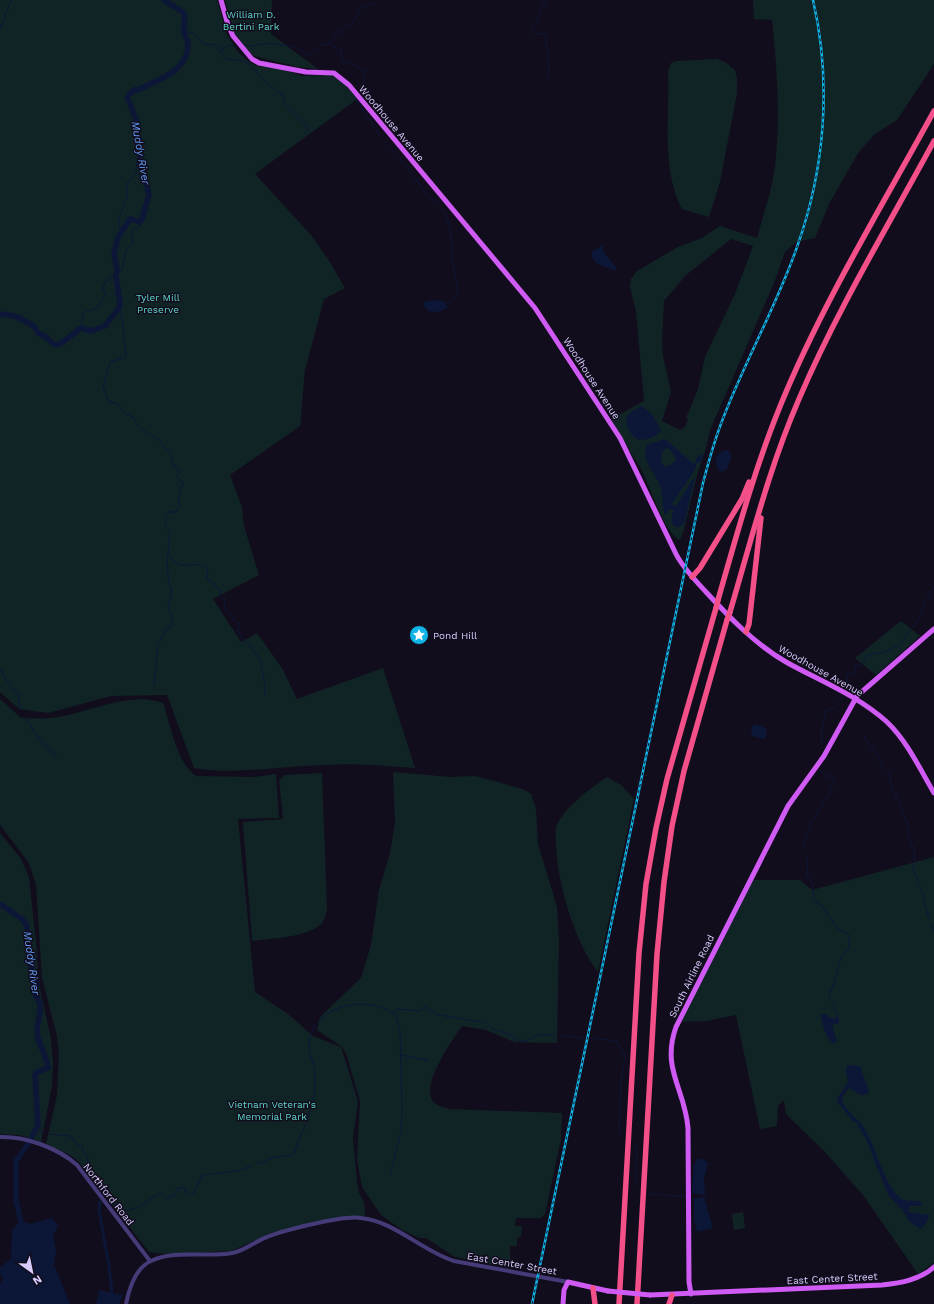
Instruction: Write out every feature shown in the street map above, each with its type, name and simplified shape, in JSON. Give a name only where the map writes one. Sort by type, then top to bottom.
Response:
[{"type":"highway","points":[[619,1304],[639,953],[646,884],[667,779],[758,466],[781,403],[812,335],[934,111]]},
{"type":"highway","points":[[637,1304],[657,954],[665,871],[674,817],[686,766],[727,620],[764,496],[788,424],[817,358],[934,141]]},
{"type":"highway","points":[[692,577],[700,568],[742,499],[752,474],[758,466]]},
{"type":"highway","points":[[746,632],[749,624],[756,547],[764,507],[764,496]]},
{"type":"highway","points":[[593,1288],[595,1304]]},
{"type":"highway","points":[[669,1304],[672,1295]]},
{"type":"main road","name":"Woodhouse Avenue","points":[[221,0],[228,25],[233,36],[252,59],[259,63],[306,72],[329,72],[344,80],[530,301],[577,369],[620,438],[676,554],[692,577],[746,632],[784,661],[856,698],[894,729],[910,751],[934,793]]},
{"type":"main road","name":"South Airline Road","points":[[691,1294],[689,1282],[688,1128],[686,1112],[672,1068],[671,1051],[674,1035],[718,942],[788,806],[824,756],[859,693],[934,629]]},
{"type":"main road","name":"East Center Street","points":[[568,1282],[608,1291],[650,1295],[672,1295],[892,1284],[920,1276],[934,1266]]},
{"type":"main road","points":[[563,1304],[564,1290],[568,1282]]},
{"type":"street","name":"Northford Road","points":[[0,1137],[14,1136],[30,1140],[70,1158],[77,1165],[150,1261]]},
{"type":"street","name":"East Center Street","points":[[150,1261],[170,1257],[233,1253],[276,1234],[341,1219],[361,1217],[379,1222],[434,1253],[454,1262],[568,1282]]},
{"type":"street","points":[[126,1304],[135,1276],[141,1268],[150,1261]]},
{"type":"green space","name":"Tyler Mill Preserve","points":[[0,0],[217,0],[227,35],[238,52],[249,62],[257,66],[278,68],[303,76],[332,75],[342,81],[357,99],[255,174],[311,235],[328,259],[345,288],[324,299],[305,370],[300,426],[230,475],[242,507],[244,526],[259,575],[213,599],[241,642],[257,633],[282,668],[297,699],[383,668],[415,768],[346,764],[225,771],[194,768],[167,695],[111,696],[48,713],[19,709],[0,692]]},
{"type":"green space","name":"William D. Bertini Park","points":[[225,0],[272,0],[271,34],[318,69],[298,67],[254,56],[248,51],[234,32]]},
{"type":"green space","points":[[753,0],[934,0],[934,64],[897,120],[875,134],[858,153],[829,204],[815,238],[796,242],[785,252],[774,283],[711,428],[680,540],[668,529],[645,476],[611,419],[644,401],[636,312],[630,287],[631,279],[637,271],[678,247],[702,238],[720,226],[757,238],[775,167],[778,106],[777,71],[772,20],[754,19]],"holes":[[[731,239],[753,246],[735,294],[705,357],[698,389],[686,418],[688,419],[685,427],[680,430],[662,421],[671,392],[663,356],[662,339],[664,301],[685,276]]]},
{"type":"green space","points":[[717,59],[725,62],[735,70],[737,79],[737,93],[720,182],[709,217],[682,209],[675,193],[669,160],[668,72],[671,63],[677,61]]},
{"type":"green space","points":[[901,621],[920,636],[876,675],[855,658]]},
{"type":"green space","name":"Vietnam Veteran's Memorial Park","points":[[0,699],[21,718],[52,718],[65,716],[108,704],[137,699],[163,703],[179,753],[189,770],[196,776],[254,777],[276,774],[279,818],[238,819],[255,992],[288,1014],[313,1036],[341,1047],[358,1101],[353,1138],[357,1182],[359,1193],[364,1202],[365,1216],[340,1217],[271,1233],[231,1251],[166,1254],[149,1252],[78,1161],[70,1155],[46,1144],[57,1095],[59,1054],[57,1036],[42,978],[36,885],[29,863],[0,825]]},
{"type":"green space","points":[[393,772],[451,777],[475,776],[525,790],[531,794],[536,809],[538,844],[557,907],[559,941],[557,1043],[514,1042],[486,1030],[462,1026],[445,1051],[434,1073],[430,1092],[432,1100],[436,1104],[449,1109],[562,1113],[561,1139],[545,1214],[541,1218],[516,1218],[515,1226],[522,1226],[521,1237],[517,1238],[517,1246],[510,1246],[510,1256],[513,1269],[455,1257],[426,1238],[419,1238],[402,1230],[381,1215],[362,1187],[357,1159],[360,1101],[346,1053],[341,1046],[317,1030],[320,1017],[361,978],[371,945],[379,890],[390,853],[395,823]]},
{"type":"green space","points":[[322,773],[327,910],[324,919],[321,924],[315,928],[298,935],[252,941],[243,822],[283,819],[279,780],[285,775]]},
{"type":"green space","points":[[607,777],[621,785],[634,799],[598,972],[581,944],[574,928],[563,893],[557,858],[556,828],[559,821],[570,807]]},
{"type":"green space","points":[[0,833],[21,859],[29,877],[37,952],[38,980],[51,1039],[53,1062],[52,1086],[41,1142],[20,1135],[0,1134]]},
{"type":"green space","points":[[934,857],[934,1263],[918,1274],[863,1195],[824,1151],[786,1114],[784,1100],[778,1106],[777,1126],[760,1129],[736,1015],[706,1021],[678,1022],[751,880],[800,880],[812,890]]},
{"type":"green space","points":[[743,1212],[745,1228],[734,1230],[732,1214]]},
{"type":"water","points":[[602,245],[604,253],[617,268],[616,271],[597,264],[591,256],[592,252]]},
{"type":"water","points":[[442,300],[448,307],[438,312],[429,311],[424,306],[425,301]]},
{"type":"water","points":[[642,406],[653,416],[661,430],[657,435],[651,438],[639,440],[633,436],[626,422],[628,415],[631,412]]},
{"type":"water","points":[[665,439],[694,464],[697,457],[702,454],[703,456],[701,461],[696,464],[696,468],[672,504],[675,506],[677,504],[695,476],[683,525],[677,527],[674,526],[672,522],[673,509],[670,509],[665,515],[660,485],[649,466],[645,455],[647,445]],"holes":[[[667,448],[672,451],[676,460],[671,465],[665,467],[661,462],[662,451]]]},
{"type":"water","points":[[727,450],[731,454],[731,459],[726,470],[721,472],[716,466],[717,458],[719,453]]},
{"type":"water","points":[[756,724],[767,729],[765,739],[752,736],[751,727]]},
{"type":"water","points":[[825,1013],[830,1018],[836,1018],[838,1015],[839,1023],[832,1025],[837,1041],[834,1044],[829,1039],[823,1027],[821,1015]]},
{"type":"water","points":[[847,1065],[860,1066],[869,1091],[868,1094],[861,1095],[849,1088],[842,1097],[842,1101],[863,1126],[883,1172],[899,1197],[908,1201],[922,1203],[920,1206],[910,1206],[908,1212],[930,1215],[925,1225],[920,1229],[910,1222],[904,1212],[888,1195],[867,1141],[858,1126],[859,1124],[853,1121],[837,1101],[848,1082],[846,1071]]},
{"type":"water","points":[[699,1159],[703,1159],[708,1163],[704,1179],[705,1195],[692,1193],[694,1163]]},
{"type":"water","points":[[704,1197],[713,1228],[697,1232],[694,1219],[694,1198]]},
{"type":"water","points":[[52,1218],[58,1226],[53,1236],[56,1250],[54,1264],[70,1304],[0,1304],[0,1284],[3,1278],[0,1274],[0,1267],[11,1259],[12,1229],[16,1226],[16,1224],[28,1222],[29,1224]]},
{"type":"water","points":[[99,1290],[123,1295],[119,1304],[96,1304]]},
{"type":"waterway","points":[[0,29],[11,0]]},
{"type":"waterway","name":"Muddy River","points":[[0,314],[15,316],[34,326],[38,333],[46,337],[55,345],[60,344],[81,328],[91,331],[105,326],[119,308],[120,302],[116,277],[117,269],[114,254],[118,237],[130,219],[140,222],[149,195],[140,158],[137,122],[127,97],[134,90],[140,89],[172,73],[184,61],[187,53],[188,43],[184,32],[184,13],[164,0]]},
{"type":"waterway","points":[[546,0],[532,30],[534,33],[543,34],[546,37],[549,66],[548,76]]},
{"type":"waterway","points":[[243,45],[250,46],[271,43],[296,47],[309,55],[320,46],[330,43],[335,35],[354,21],[362,7],[373,3]]},
{"type":"waterway","points":[[184,31],[193,33],[204,44],[221,45],[223,50],[226,46],[234,46]]},
{"type":"waterway","points":[[331,43],[334,47],[342,50],[341,60],[366,71],[363,78],[365,81],[362,84],[364,88],[361,95]]},
{"type":"waterway","points":[[215,46],[226,59],[245,62],[252,66],[264,81],[274,89]]},
{"type":"waterway","points":[[276,91],[283,95],[284,103],[306,125],[308,131]]},
{"type":"waterway","points":[[356,100],[379,134]]},
{"type":"waterway","points":[[386,144],[406,165],[424,191],[438,204]]},
{"type":"waterway","points":[[140,158],[137,161],[136,173],[145,183]]},
{"type":"waterway","points":[[121,230],[119,226],[119,218],[127,196],[127,183],[136,173]]},
{"type":"waterway","points":[[441,208],[445,213],[450,230],[452,260],[458,295],[446,304]]},
{"type":"waterway","name":"Muddy River","points":[[81,328],[83,313],[98,307],[106,294],[103,289],[105,282],[122,269],[127,248],[133,244],[131,233],[134,228],[139,227],[140,222]]},
{"type":"waterway","points":[[119,308],[122,317],[126,357],[110,362],[103,387],[109,402],[117,403],[123,411],[133,417],[144,431],[156,438],[173,457],[171,461],[179,472],[176,477],[183,482],[183,486],[179,487],[180,495],[178,498],[180,505],[176,512],[168,512],[165,517],[167,520],[165,524],[170,533],[167,565],[169,583],[172,592],[168,606],[173,621],[171,627],[167,628],[158,645],[154,685]]},
{"type":"waterway","points":[[169,556],[179,565],[199,565],[206,568],[208,572],[207,578],[221,591],[220,596],[224,599],[225,608],[232,615],[233,620],[240,624],[240,628],[237,630],[239,634],[257,655],[261,664],[265,695]]},
{"type":"waterway","points":[[847,686],[848,674],[854,674],[856,666],[863,663],[867,655],[884,652],[899,645],[921,616],[925,602],[934,587]]},
{"type":"waterway","points":[[0,669],[12,689],[18,693],[20,710]]},
{"type":"waterway","points":[[822,743],[821,734],[825,712],[835,707],[843,697]]},
{"type":"waterway","points":[[23,716],[46,747],[57,756]]},
{"type":"waterway","points":[[863,735],[877,755],[881,765],[889,773],[891,784],[908,825],[907,830],[915,854],[913,868],[919,884]]},
{"type":"waterway","points":[[803,850],[807,832],[834,782],[833,779],[818,770]]},
{"type":"waterway","points":[[808,858],[807,875],[813,884],[814,900],[822,906],[837,928],[849,935],[849,948],[841,958],[829,995],[838,1015]]},
{"type":"waterway","points":[[920,886],[929,919]]},
{"type":"waterway","name":"Muddy River","points":[[0,904],[22,919],[27,926],[31,967],[37,984],[34,993],[40,1005],[37,1032],[48,1068],[37,1072],[35,1075],[38,1125],[28,1144],[16,1161],[16,1201],[23,1230]]},
{"type":"waterway","points":[[930,924],[934,930]]},
{"type":"waterway","points":[[258,1164],[272,1158],[293,1155],[309,1114],[315,1091],[315,1072],[309,1050],[309,1042],[313,1029],[320,1019],[330,1012],[342,1007],[355,1005],[369,1005],[382,1008],[393,1013],[397,1009],[420,1011],[425,1007],[439,1015],[487,1023],[494,1030],[509,1034],[519,1041],[525,1041],[538,1035],[555,1035]]},
{"type":"waterway","points":[[390,1175],[401,1130],[402,1110],[400,1031],[397,1019],[393,1013]]},
{"type":"waterway","points":[[560,1035],[583,1038]]},
{"type":"waterway","points":[[592,1038],[607,1040]]},
{"type":"waterway","points":[[610,1040],[616,1041],[625,1055],[621,1081],[619,1133]]},
{"type":"waterway","points":[[400,1055],[428,1060]]},
{"type":"waterway","points":[[37,1130],[44,1133]]},
{"type":"waterway","points":[[48,1134],[70,1136],[83,1148],[83,1152],[87,1155],[90,1174],[120,1211],[127,1211],[138,1207],[160,1193],[166,1199],[174,1196],[178,1188],[184,1188],[187,1194],[194,1193],[202,1175],[237,1171],[251,1166]]},
{"type":"waterway","points":[[635,1144],[637,1146],[636,1186]]},
{"type":"waterway","points":[[650,1194],[662,1195]]},
{"type":"waterway","points":[[666,1195],[684,1196]]},
{"type":"waterway","points":[[100,1202],[99,1209],[112,1292]]},
{"type":"railway","points":[[532,1304],[703,483],[724,416],[789,269],[807,217],[814,187],[823,125],[824,94],[819,31],[813,0]]},
{"type":"place","name":"Pond Hill","points":[[419,635]]}]
